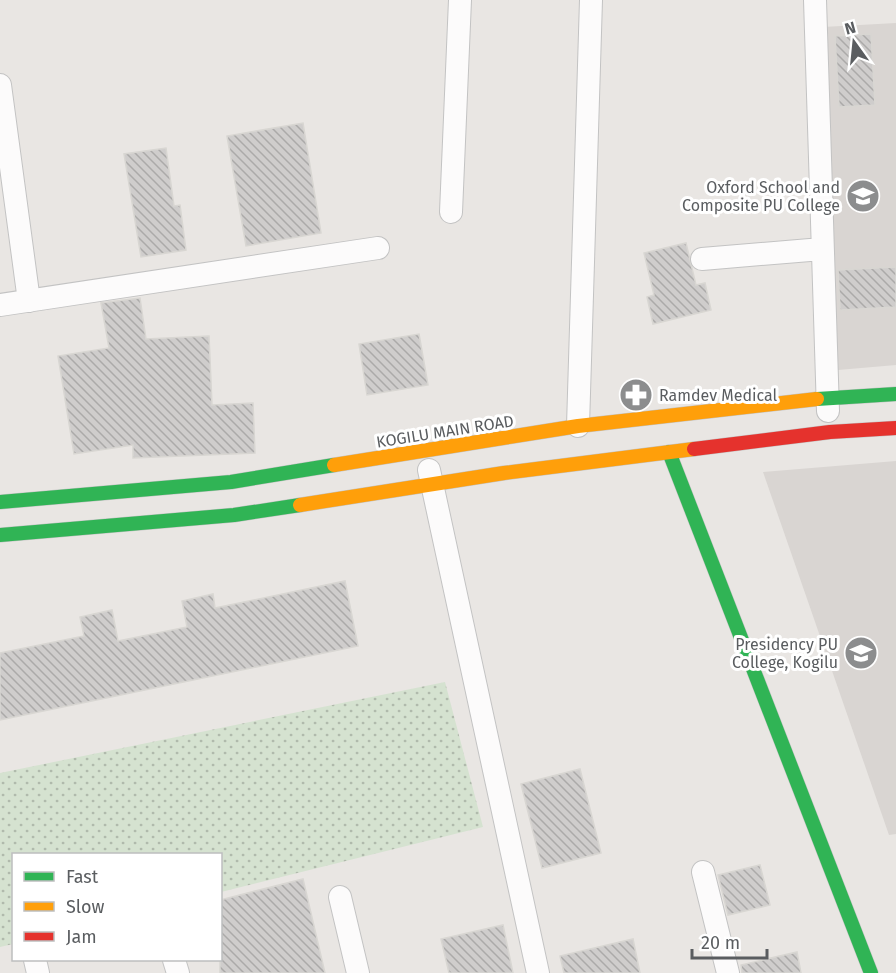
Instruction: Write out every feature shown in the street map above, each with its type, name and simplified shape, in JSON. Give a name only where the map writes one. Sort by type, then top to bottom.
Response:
[{"type":"main road","name":"KOGILU MAIN ROAD","points":[[0,502],[231,482],[579,426],[827,398],[896,394]]},
{"type":"main road","points":[[0,536],[234,515],[669,452],[830,432],[896,428]]},
{"type":"main road","points":[[669,452],[871,973]]},
{"type":"street","points":[[451,212],[460,0]]},
{"type":"street","points":[[579,426],[591,0]]},
{"type":"street","points":[[815,0],[827,398],[830,432]]},
{"type":"street","points":[[0,85],[29,301]]},
{"type":"street","points":[[0,305],[378,248]]},
{"type":"street","points":[[702,259],[822,249]]},
{"type":"street","points":[[426,452],[431,485],[538,973]]},
{"type":"street","points":[[703,872],[728,973]]},
{"type":"street","points":[[340,897],[358,973]]},
{"type":"shaded area","name":"Oxford School and Composite PU College","points":[[896,23],[896,365],[838,370],[823,27]]},
{"type":"shaded area","name":"Presidency PU College, Kogilu","points":[[896,461],[896,834],[889,835],[763,472]]},
{"type":"green space","points":[[445,682],[483,827],[222,892],[222,853],[12,853],[12,944],[0,947],[0,773]]},
{"type":"building","points":[[871,34],[875,105],[839,107],[835,36]]},
{"type":"building","points":[[303,123],[321,233],[246,246],[227,136]]},
{"type":"building","points":[[166,148],[174,206],[180,205],[186,250],[141,257],[124,154]]},
{"type":"building","points":[[686,243],[696,285],[705,283],[711,310],[653,324],[647,297],[654,295],[644,253]]},
{"type":"building","points":[[896,267],[896,307],[840,310],[838,270]]},
{"type":"building","points":[[140,298],[146,339],[209,336],[212,405],[253,403],[255,453],[133,458],[133,445],[74,454],[58,356],[109,348],[101,303]]},
{"type":"building","points":[[419,334],[428,385],[367,395],[359,344]]},
{"type":"building","points":[[345,581],[358,646],[0,720],[0,653],[84,636],[80,617],[112,610],[118,641],[187,627],[182,601],[213,594],[215,608]]},
{"type":"building","points":[[580,769],[601,853],[542,868],[521,784]]},
{"type":"building","points":[[760,865],[770,905],[728,915],[718,875]]},
{"type":"building","points":[[303,879],[325,973],[220,973],[222,899]]},
{"type":"building","points":[[503,925],[513,973],[449,973],[441,939]]},
{"type":"building","points":[[633,939],[640,973],[564,973],[560,956]]},
{"type":"building","points":[[797,952],[801,973],[742,973],[741,965]]},
{"type":"traffic: fast","points":[[817,399],[896,394]]},
{"type":"traffic: fast","points":[[669,452],[871,973]]},
{"type":"traffic: fast","points":[[0,502],[231,482],[334,465]]},
{"type":"traffic: fast","points":[[0,535],[234,515],[300,505]]},
{"type":"traffic: slow","points":[[334,465],[578,426],[817,399]]},
{"type":"traffic: slow","points":[[300,505],[504,473],[694,449]]},
{"type":"traffic: jam","points":[[694,449],[830,432],[896,428]]},
{"type":"place","name":"Oxford School and Composite PU College","points":[[863,196]]},
{"type":"place","name":"Ramdev Medical","points":[[636,395]]},
{"type":"place","name":"Presidency PU College, Kogilu","points":[[861,653]]}]
